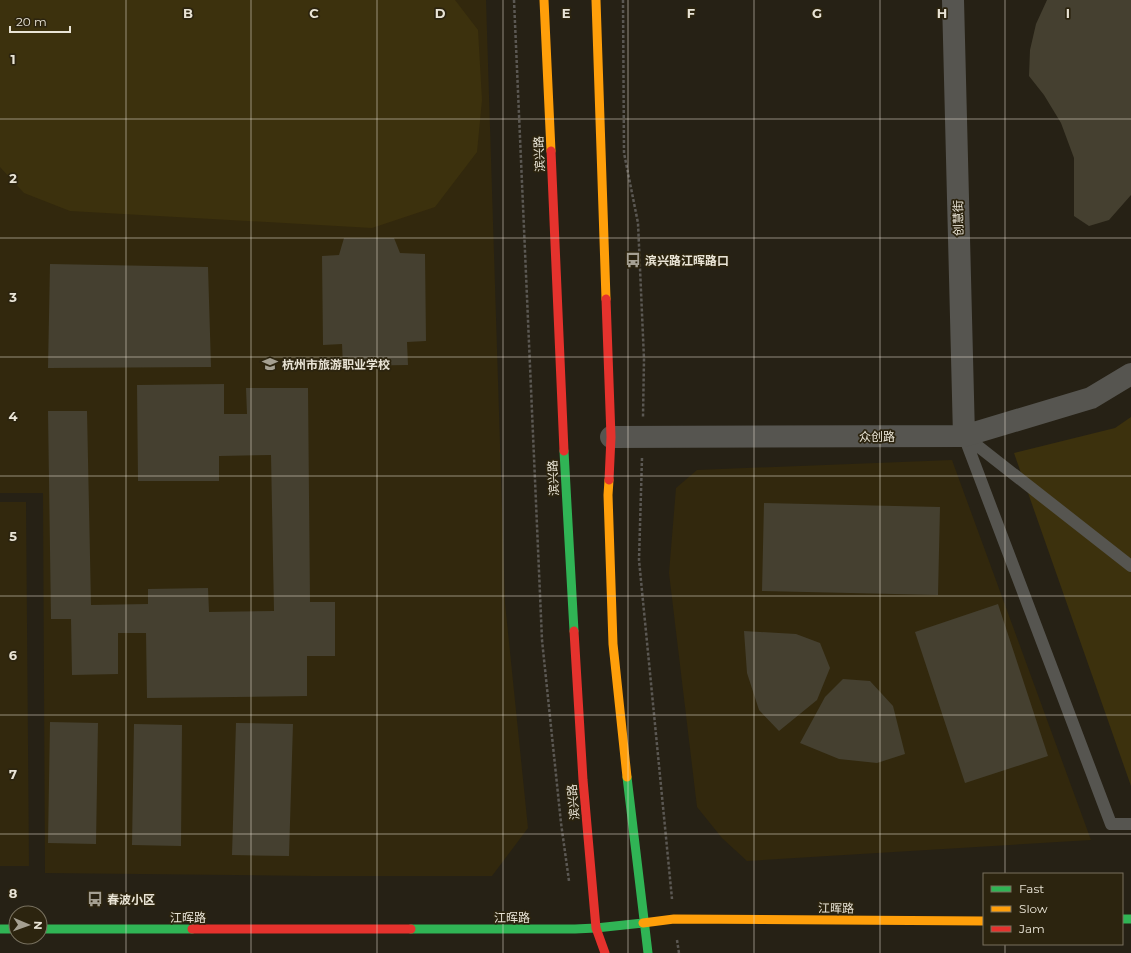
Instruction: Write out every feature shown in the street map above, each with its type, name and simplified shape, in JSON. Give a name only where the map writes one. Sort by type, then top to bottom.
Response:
[{"type":"main road","name":"滨兴路","points":[[544,0],[566,504],[583,780],[596,928],[605,953]]},
{"type":"main road","points":[[596,0],[611,437],[608,495],[613,644],[631,814],[648,953]]},
{"type":"main road","name":"江晖路","points":[[48,929],[575,929],[674,919],[983,921]]},
{"type":"street","name":"创慧街","points":[[953,0],[964,436]]},
{"type":"street","name":"众创路","points":[[611,437],[964,436],[1091,398],[1131,374]]},
{"type":"lane","points":[[964,436],[1131,566]]},
{"type":"lane","points":[[964,436],[1111,824],[1131,824]]},
{"type":"path","points":[[514,0],[542,640],[561,823],[569,884]]},
{"type":"path","points":[[623,0],[624,153],[638,224],[644,360],[639,560],[674,919],[679,953]]},
{"type":"shaded area","name":"杭州市旅游职业学校","points":[[0,0],[486,0],[505,603],[528,828],[492,876],[45,873],[43,493],[0,493]]},
{"type":"shaded area","points":[[0,0],[455,0],[478,30],[482,100],[477,152],[435,207],[372,228],[70,211],[24,193],[0,167]]},
{"type":"shaded area","points":[[1131,417],[1131,786],[1014,453],[1115,428]]},
{"type":"shaded area","points":[[952,460],[1091,840],[747,861],[722,838],[697,807],[669,573],[676,488],[697,470]]},
{"type":"shaded area","points":[[0,502],[26,502],[29,866],[0,866]]},
{"type":"building","points":[[1047,0],[1131,0],[1131,195],[1109,220],[1089,226],[1074,216],[1074,158],[1061,123],[1044,95],[1029,76],[1030,50],[1036,24]]},
{"type":"building","points":[[344,238],[394,238],[400,253],[425,254],[426,341],[407,342],[408,365],[343,366],[342,344],[323,345],[322,256],[339,255]]},
{"type":"building","points":[[50,264],[208,267],[211,367],[48,368]]},
{"type":"building","points":[[224,384],[224,414],[247,414],[246,388],[308,388],[310,602],[335,602],[335,656],[307,656],[307,696],[147,698],[146,633],[118,633],[118,674],[72,675],[71,619],[51,619],[48,411],[87,411],[91,605],[148,604],[148,589],[208,588],[209,612],[274,611],[271,455],[219,456],[219,481],[138,481],[137,385]]},
{"type":"building","points":[[764,503],[940,507],[938,595],[762,591]]},
{"type":"building","points":[[998,604],[1048,756],[965,783],[915,632]]},
{"type":"building","points":[[744,631],[796,634],[820,643],[830,668],[817,700],[779,731],[759,710],[747,673]]},
{"type":"building","points":[[843,679],[870,681],[893,706],[905,754],[877,763],[839,759],[800,743],[825,697]]},
{"type":"building","points":[[50,722],[98,723],[96,844],[48,843]]},
{"type":"building","points":[[236,723],[293,724],[289,856],[232,855]]},
{"type":"building","points":[[134,724],[182,725],[181,846],[132,845]]},
{"type":"traffic: fast","points":[[564,451],[574,631]]},
{"type":"traffic: fast","points":[[627,777],[648,953]]},
{"type":"traffic: fast","points":[[1123,919],[1131,919]]},
{"type":"traffic: fast","points":[[411,929],[575,929],[643,923]]},
{"type":"traffic: fast","points":[[0,929],[8,929]]},
{"type":"traffic: fast","points":[[48,929],[192,929]]},
{"type":"traffic: slow","points":[[544,0],[551,151]]},
{"type":"traffic: slow","points":[[596,0],[606,299]]},
{"type":"traffic: slow","points":[[609,480],[608,495],[613,644],[627,777]]},
{"type":"traffic: slow","points":[[643,923],[674,919],[983,921]]},
{"type":"traffic: jam","points":[[551,151],[564,451]]},
{"type":"traffic: jam","points":[[606,299],[611,437],[609,480]]},
{"type":"traffic: jam","points":[[574,631],[583,780],[596,928],[605,953]]},
{"type":"traffic: jam","points":[[192,929],[411,929]]},
{"type":"place","name":"滨兴路江晖路口","points":[[633,260]]},
{"type":"place","name":"杭州市旅游职业学校","points":[[270,364]]},
{"type":"place","name":"春波小区","points":[[95,899]]}]
